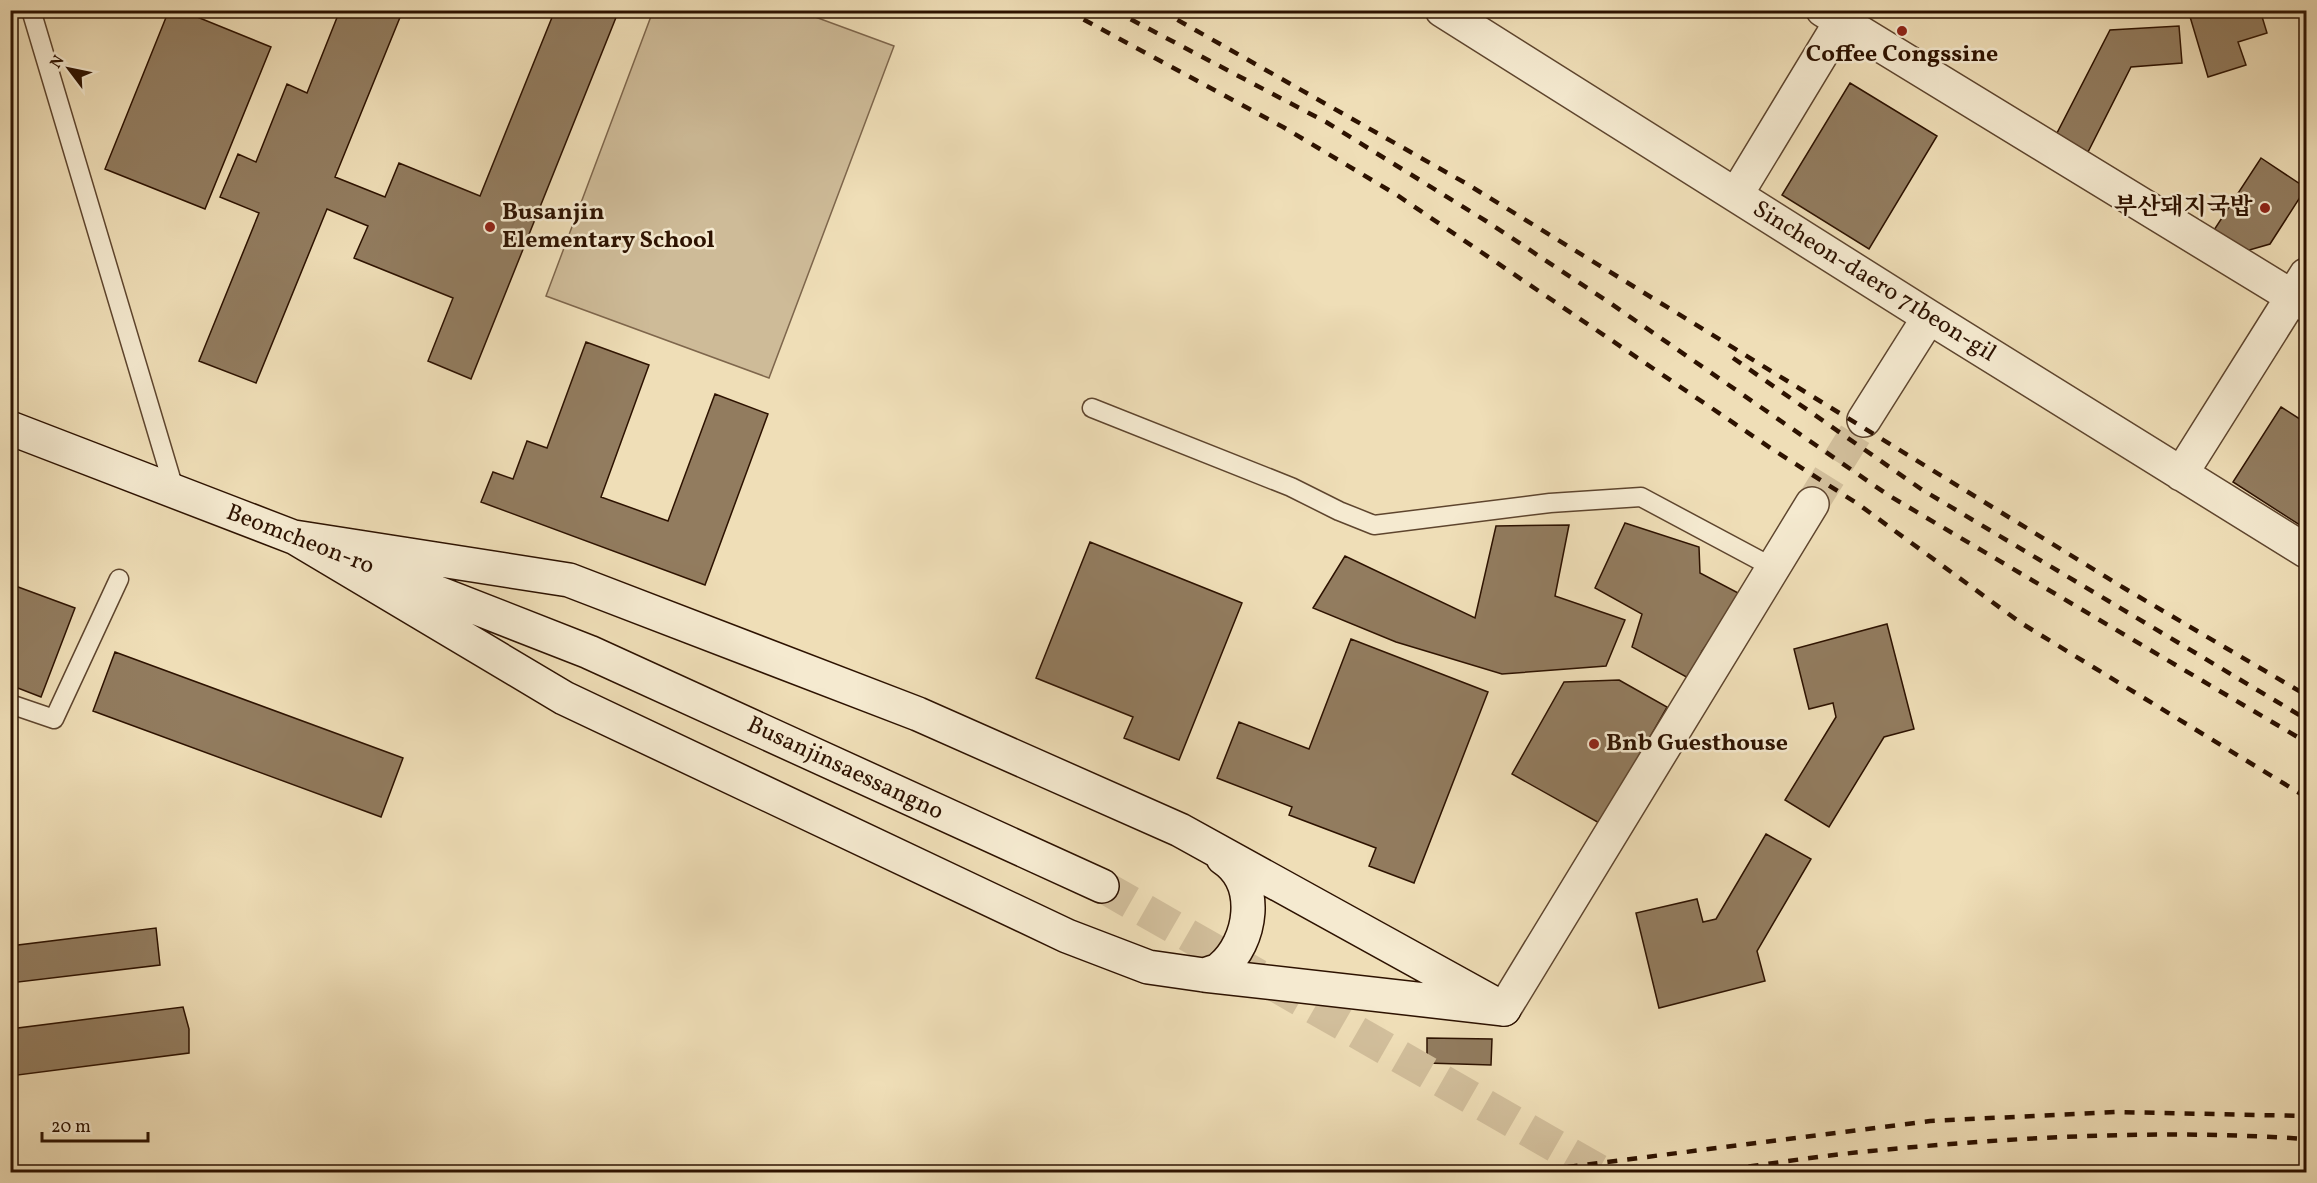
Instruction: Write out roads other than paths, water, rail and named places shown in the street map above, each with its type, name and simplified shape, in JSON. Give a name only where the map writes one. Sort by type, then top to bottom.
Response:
[{"type":"main road","name":"Sincheon-daero 71beon-gil","points":[[1442,10],[1929,317],[2307,551]]},
{"type":"main road","points":[[1736,195],[1837,14],[2302,292],[2181,474]]},
{"type":"main road","points":[[1864,420],[1929,317]]},
{"type":"main road","name":"Beomcheon-ro","points":[[10,428],[589,652],[1102,885]]},
{"type":"main road","points":[[1504,1009],[1812,504]]},
{"type":"main road","points":[[294,537],[570,580],[918,714],[1180,830],[1504,1009]]},
{"type":"main road","points":[[294,537],[564,698],[1067,936],[1148,967],[1504,1009]]},
{"type":"main road","points":[[1180,830],[1228,861],[1246,887],[1250,913],[1240,944],[1220,969],[1204,975]]},
{"type":"lane","points":[[31,10],[175,492]]},
{"type":"lane","points":[[1092,408],[1291,487],[1339,511],[1374,525],[1550,503],[1641,497],[1772,567]]},
{"type":"lane","points":[[10,704],[54,719],[119,579]]},
{"type":"tunnel","points":[[1812,504],[1864,420]]},
{"type":"tunnel","points":[[1102,886],[1601,1172]]},
{"type":"railway","points":[[1066,10],[1283,127],[1397,195],[1772,449],[1858,504],[2021,623],[2306,797]]},
{"type":"railway","points":[[1113,10],[1326,122],[1486,221],[1610,303],[1888,495],[2306,742]]},
{"type":"railway","points":[[1160,10],[1467,184],[2124,588],[2306,695]]},
{"type":"railway","points":[[1733,358],[1921,489],[2306,719]]},
{"type":"railway","points":[[1528,1172],[1930,1121],[2116,1112],[2306,1116]]},
{"type":"railway","points":[[1709,1172],[1851,1153],[2034,1138],[2197,1135],[2306,1139]]},
{"type":"place","name":"Coffee Congssine","points":[[1902,31]]},
{"type":"place","name":"부산돼지국밥","points":[[2265,208]]},
{"type":"place","name":"Busanjin Elementary School","points":[[490,227]]},
{"type":"place","name":"Bnb Guesthouse","points":[[1594,744]]}]
